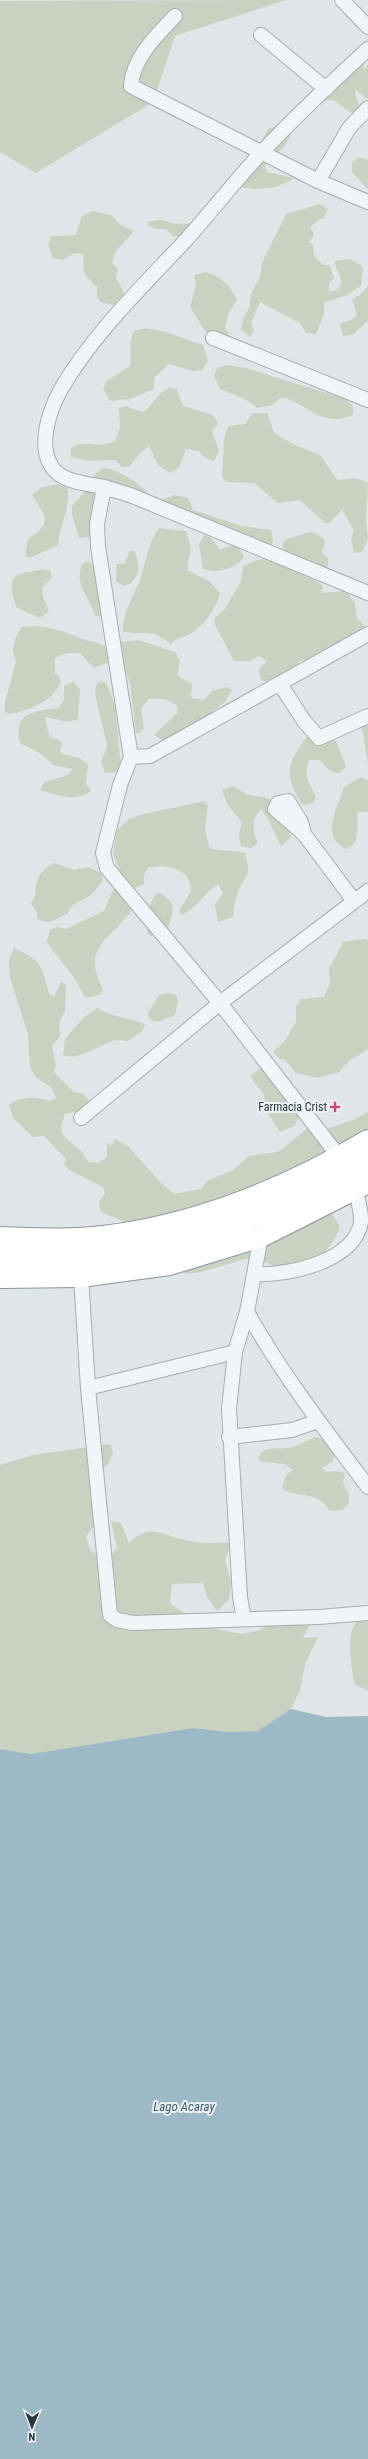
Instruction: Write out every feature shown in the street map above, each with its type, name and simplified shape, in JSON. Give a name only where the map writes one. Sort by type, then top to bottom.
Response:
[{"type":"highway","points":[[0,1238],[61,1239],[104,1237],[165,1226],[254,1198],[340,1158],[368,1141]]},
{"type":"highway","points":[[0,1277],[81,1276],[169,1264],[261,1236],[362,1186]]},
{"type":"street","points":[[342,0],[368,27]]},
{"type":"street","points":[[175,16],[145,51],[132,74],[131,86],[318,181],[368,202]]},
{"type":"street","points":[[261,35],[326,89]]},
{"type":"street","points":[[368,49],[262,152],[203,221],[95,338],[61,390],[50,414],[46,439],[48,458],[51,467],[58,474],[82,483],[104,487],[130,495],[368,594]]},
{"type":"street","points":[[318,181],[349,128],[368,108]]},
{"type":"street","points":[[213,338],[368,400]]},
{"type":"street","points":[[104,487],[97,524],[98,547],[131,757],[120,785],[103,853],[107,868],[220,1003],[340,1158]]},
{"type":"street","points":[[131,757],[150,756],[368,634]]},
{"type":"street","points":[[280,684],[304,720],[319,738],[368,716]]},
{"type":"street","points":[[304,834],[354,901]]},
{"type":"street","points":[[81,1118],[220,1003],[368,891]]},
{"type":"street","points":[[0,1256],[86,1256],[192,1238],[297,1198],[368,1162]]},
{"type":"street","points":[[256,1274],[283,1274],[303,1270],[328,1259],[346,1246],[357,1234],[361,1221],[362,1186]]},
{"type":"street","points":[[244,1619],[240,1596],[229,1437],[229,1409],[235,1352],[256,1274],[261,1236]]},
{"type":"street","points":[[81,1276],[88,1388],[110,1614],[117,1620],[133,1623],[368,1613]]},
{"type":"street","points":[[247,1312],[267,1347],[318,1421],[367,1484]]},
{"type":"street","points":[[88,1388],[235,1352]]},
{"type":"street","points":[[229,1437],[292,1430],[318,1421]]},
{"type":"green space","points":[[286,0],[175,36],[153,102],[36,173],[0,152],[0,1]]},
{"type":"green space","points":[[365,41],[368,42],[368,58],[363,65],[364,70],[368,65],[368,99],[356,90],[355,93],[361,112],[350,112],[334,100],[302,102],[307,95],[332,75]]},
{"type":"green space","points":[[279,125],[292,129],[291,135],[282,149],[265,166],[267,172],[294,178],[281,185],[260,189],[238,186],[248,156],[260,144],[268,129]]},
{"type":"green space","points":[[360,157],[368,160],[368,189],[352,172],[352,162]]},
{"type":"green space","points":[[320,204],[328,209],[324,218],[318,220],[310,227],[314,235],[309,242],[313,245],[314,256],[322,264],[330,266],[334,278],[329,283],[329,292],[340,287],[341,283],[341,278],[335,265],[335,261],[350,259],[361,265],[363,270],[361,286],[347,295],[324,303],[324,314],[316,334],[306,333],[300,323],[260,302],[251,323],[254,331],[250,337],[241,330],[243,319],[250,306],[251,293],[260,278],[262,263],[286,214]]},
{"type":"green space","points":[[92,211],[111,215],[121,225],[134,231],[116,251],[112,263],[118,269],[116,279],[123,290],[123,298],[117,306],[100,302],[97,297],[97,287],[84,272],[83,254],[75,253],[63,260],[53,258],[48,244],[52,236],[76,235],[82,216]]},
{"type":"green space","points":[[162,220],[175,224],[197,223],[184,237],[173,236],[166,229],[156,229],[148,225],[149,221]]},
{"type":"green space","points":[[206,272],[217,276],[225,282],[237,300],[229,312],[225,327],[230,336],[226,344],[214,345],[190,307],[196,286],[194,275]]},
{"type":"green space","points":[[368,286],[368,321],[352,335],[343,336],[340,323],[351,320],[357,315],[352,299],[360,295]]},
{"type":"green space","points":[[146,328],[166,332],[203,345],[208,361],[202,370],[192,371],[169,364],[154,378],[154,389],[130,399],[110,401],[103,389],[107,381],[130,366],[132,335],[134,331]]},
{"type":"green space","points":[[227,365],[246,368],[345,399],[353,406],[353,415],[332,419],[323,417],[282,397],[272,405],[258,408],[245,399],[220,389],[214,376],[217,368]]},
{"type":"green space","points":[[170,387],[177,390],[183,406],[213,415],[218,424],[212,431],[219,451],[214,461],[204,457],[199,451],[186,449],[179,468],[170,473],[158,465],[149,446],[140,453],[129,467],[122,467],[115,460],[88,461],[71,457],[71,448],[76,445],[103,444],[115,441],[120,428],[119,408],[125,406],[143,412],[162,392]]},
{"type":"green space","points":[[253,413],[267,413],[274,433],[295,445],[320,455],[337,480],[356,478],[368,483],[366,521],[368,539],[362,552],[354,553],[351,539],[354,530],[342,510],[329,523],[325,523],[300,500],[278,503],[254,483],[226,482],[222,477],[224,440],[228,426],[245,424]]},
{"type":"green space","points":[[103,468],[116,471],[130,479],[144,489],[152,499],[110,494],[106,520],[96,537],[79,538],[72,514],[72,506],[84,493],[95,474]]},
{"type":"green space","points":[[60,484],[67,487],[68,500],[58,545],[30,558],[25,556],[28,539],[38,532],[44,523],[45,518],[32,495],[42,487]]},
{"type":"green space","points":[[175,495],[188,498],[193,510],[242,526],[271,530],[273,540],[271,548],[256,538],[251,539],[242,537],[230,531],[223,525],[203,522],[161,504],[164,499]]},
{"type":"green space","points":[[159,528],[186,531],[191,547],[187,570],[209,581],[220,593],[212,611],[204,622],[194,632],[177,639],[171,644],[156,634],[123,632],[123,624],[127,610],[141,577],[150,545]]},
{"type":"green space","points":[[310,532],[317,534],[325,541],[322,553],[328,558],[328,566],[322,569],[285,555],[282,544],[285,540]]},
{"type":"green space","points":[[204,535],[210,537],[220,550],[233,545],[239,547],[244,557],[231,568],[214,571],[203,569],[199,544]]},
{"type":"green space","points":[[130,551],[134,551],[138,561],[138,572],[133,581],[124,586],[116,581],[117,564],[124,564]]},
{"type":"green space","points":[[264,559],[277,563],[320,583],[323,587],[321,593],[346,591],[355,603],[357,618],[364,625],[366,636],[331,654],[300,661],[287,675],[268,683],[261,680],[259,670],[267,661],[259,656],[251,661],[234,661],[219,633],[214,619],[224,610],[241,582],[243,566],[257,560]]},
{"type":"green space","points":[[88,561],[95,568],[110,618],[96,616],[83,591],[80,572],[82,563]]},
{"type":"green space","points":[[41,569],[50,570],[52,577],[42,588],[43,597],[49,611],[40,618],[17,608],[14,600],[12,585],[15,577],[18,575]]},
{"type":"green space","points":[[37,626],[59,630],[85,640],[101,644],[114,653],[112,661],[94,668],[80,653],[67,653],[55,658],[55,673],[59,676],[61,683],[52,695],[31,708],[8,714],[5,711],[5,702],[16,662],[13,651],[15,640],[21,627]]},
{"type":"green space","points":[[138,640],[175,652],[180,660],[177,676],[192,684],[191,698],[204,700],[212,691],[226,687],[232,690],[225,702],[211,712],[210,729],[164,741],[154,735],[177,713],[177,705],[164,699],[149,699],[141,709],[144,728],[139,734],[136,733],[130,683],[118,652],[121,642]]},
{"type":"green space","points":[[100,681],[106,683],[115,705],[121,767],[115,772],[105,773],[101,761],[107,747],[95,693],[96,685]]},
{"type":"green space","points":[[73,682],[80,689],[78,719],[68,722],[45,717],[49,736],[62,742],[60,753],[79,758],[88,764],[86,783],[91,791],[79,797],[66,797],[40,790],[44,782],[66,776],[73,769],[54,765],[38,752],[20,743],[18,733],[19,725],[22,719],[28,715],[42,710],[59,708],[64,700],[64,686]]},
{"type":"green space","points":[[368,714],[368,764],[361,722]]},
{"type":"green space","points":[[308,735],[322,735],[336,741],[346,767],[340,773],[331,771],[320,760],[309,760],[307,765],[307,775],[316,797],[314,802],[307,805],[302,804],[296,793],[290,776],[290,768],[292,761]]},
{"type":"green space","points":[[361,777],[368,780],[368,812],[358,812],[356,839],[351,847],[345,849],[335,841],[332,827],[334,814],[344,787]]},
{"type":"green space","points":[[233,786],[246,794],[267,798],[277,803],[291,837],[281,846],[268,819],[261,809],[254,821],[254,830],[258,843],[251,848],[241,846],[239,835],[242,822],[227,804],[222,790]]},
{"type":"green space","points":[[204,801],[208,806],[205,828],[209,848],[245,853],[248,869],[247,877],[242,883],[236,898],[233,917],[218,922],[215,905],[223,893],[218,884],[197,904],[181,915],[180,909],[191,891],[190,883],[182,872],[162,866],[148,868],[144,875],[144,884],[135,888],[123,879],[113,854],[117,830],[129,819],[140,815]]},
{"type":"green space","points":[[55,863],[74,870],[88,867],[101,873],[103,881],[91,895],[73,905],[67,914],[50,922],[41,921],[37,918],[37,912],[31,904],[36,894],[36,884],[40,875],[46,868]]},
{"type":"green space","points":[[122,886],[133,901],[130,914],[108,936],[98,949],[95,963],[96,971],[103,989],[100,995],[85,998],[77,982],[47,942],[50,930],[57,927],[66,929],[104,911],[114,888]]},
{"type":"green space","points":[[159,892],[169,900],[173,911],[168,927],[151,936],[148,934],[148,911],[152,900]]},
{"type":"green space","points":[[365,939],[368,940],[368,1049],[349,1061],[339,1072],[318,1078],[296,1073],[284,1059],[280,1059],[273,1052],[284,1042],[296,1022],[296,1007],[301,999],[324,997],[330,983],[329,969],[343,942]]},
{"type":"green space","points":[[14,948],[30,956],[39,965],[42,970],[49,994],[54,997],[61,982],[66,984],[65,1011],[59,1022],[60,1036],[52,1047],[56,1065],[54,1072],[74,1092],[84,1094],[90,1102],[79,1111],[65,1114],[61,1128],[64,1136],[82,1152],[89,1162],[99,1163],[107,1157],[107,1143],[112,1145],[115,1139],[129,1147],[160,1182],[174,1194],[201,1189],[207,1181],[233,1170],[249,1156],[277,1152],[284,1148],[311,1125],[317,1124],[327,1129],[353,1120],[368,1112],[368,1154],[327,1206],[340,1227],[329,1247],[317,1258],[281,1271],[267,1263],[245,1259],[201,1272],[186,1274],[167,1266],[130,1224],[101,1212],[99,1202],[105,1194],[103,1187],[69,1170],[63,1163],[67,1160],[44,1136],[33,1137],[14,1119],[9,1105],[23,1098],[39,1098],[49,1101],[56,1098],[51,1087],[35,1077],[30,1066],[28,1034],[10,977],[9,960]]},
{"type":"green space","points":[[169,993],[176,995],[178,1001],[175,1015],[157,1022],[149,1019],[148,1012],[159,995]]},
{"type":"green space","points":[[97,1008],[109,1014],[145,1024],[142,1031],[128,1041],[116,1040],[75,1056],[63,1055],[65,1039],[83,1018]]},
{"type":"green space","points":[[263,1064],[301,1114],[294,1126],[280,1132],[268,1114],[263,1093],[255,1084],[251,1075],[260,1069]]},
{"type":"green space","points":[[316,1437],[333,1442],[335,1455],[332,1462],[322,1468],[327,1472],[337,1471],[345,1473],[343,1484],[349,1493],[349,1503],[343,1510],[330,1511],[325,1504],[314,1497],[289,1492],[282,1489],[286,1475],[293,1470],[285,1464],[261,1462],[258,1458],[261,1453],[269,1449],[292,1447]]},
{"type":"green space","points":[[110,1444],[113,1453],[108,1464],[102,1468],[98,1521],[86,1536],[90,1550],[102,1558],[110,1557],[117,1548],[111,1521],[121,1523],[129,1543],[137,1536],[152,1532],[195,1542],[232,1543],[225,1559],[231,1583],[229,1600],[217,1611],[207,1597],[203,1583],[172,1584],[170,1603],[194,1619],[200,1626],[242,1634],[260,1630],[271,1622],[311,1622],[303,1638],[318,1637],[305,1664],[300,1690],[291,1709],[259,1731],[229,1732],[193,1728],[31,1754],[0,1749],[0,1465],[33,1455]]},
{"type":"green space","points":[[368,1615],[368,1691],[354,1684],[350,1644],[354,1625],[360,1619]]},
{"type":"water","name":"Lago Acaray","points":[[291,1709],[326,1717],[368,1716],[368,2459],[0,2459],[0,1749],[31,1754],[193,1728],[229,1732],[258,1731]]},
{"type":"place","name":"Farmacia Crist","points":[[335,1107]]}]
